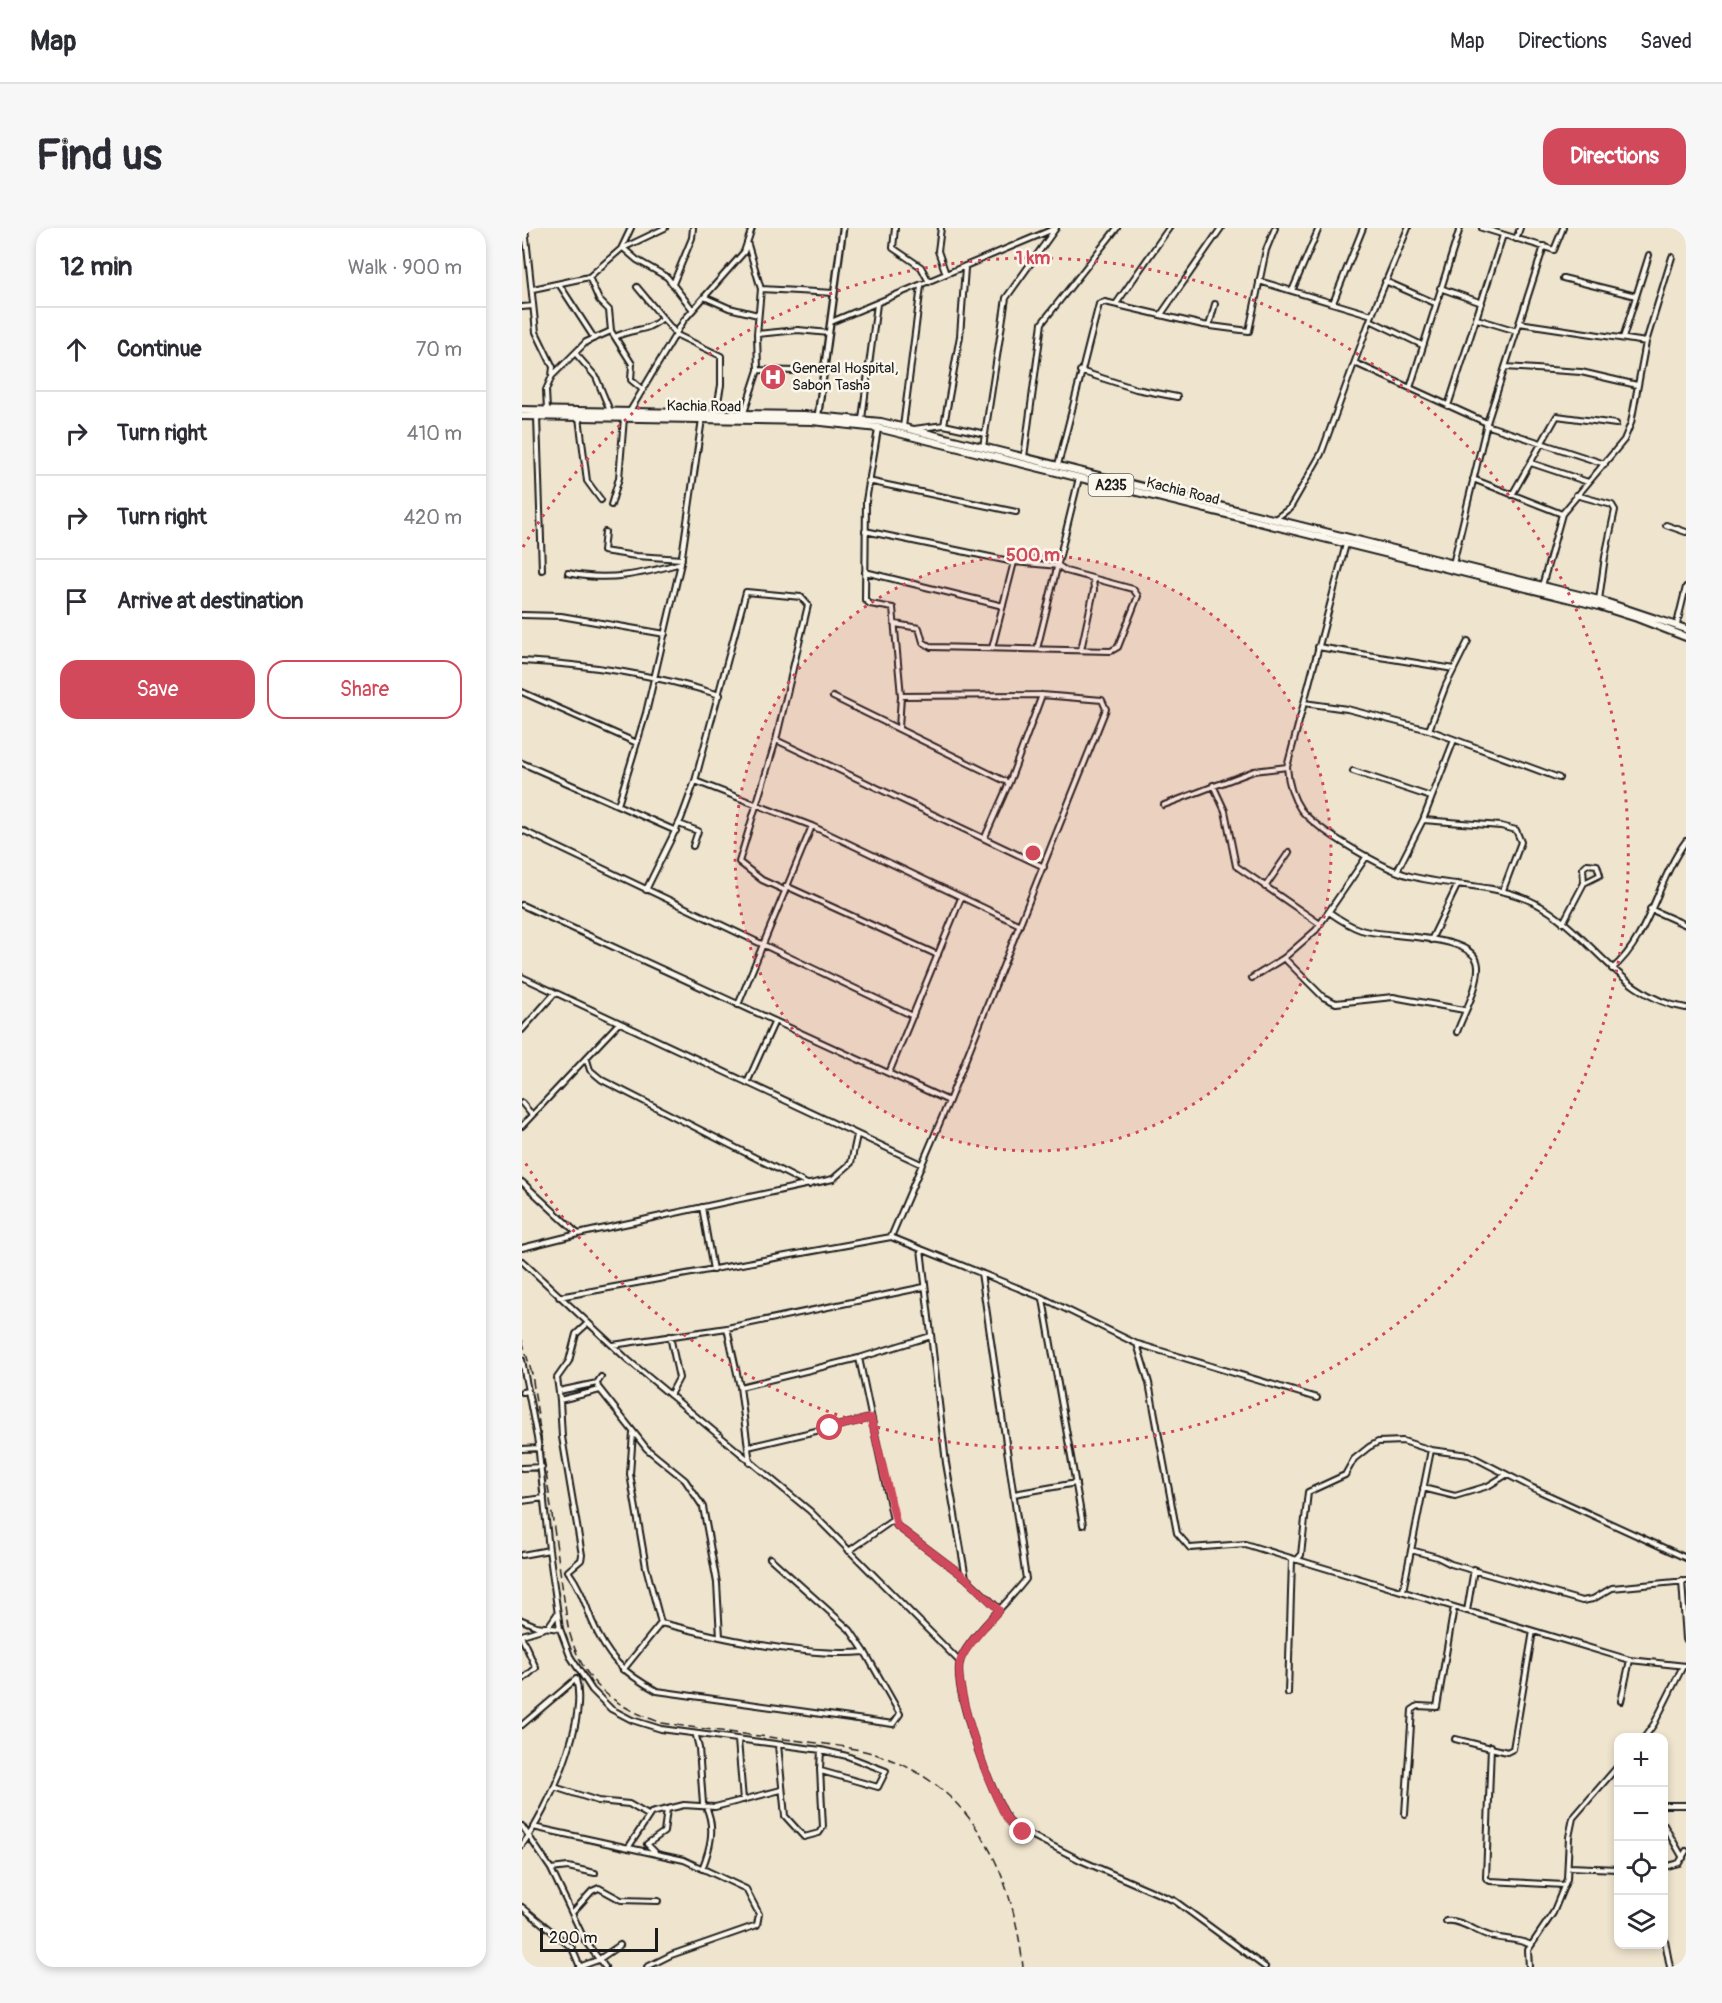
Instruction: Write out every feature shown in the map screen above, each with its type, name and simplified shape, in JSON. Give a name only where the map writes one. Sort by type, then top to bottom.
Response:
[{"type":"highway","name":"Kachia Road","points":[[522,410],[744,413],[862,419],[913,429],[923,435],[1079,477],[1599,606],[1686,637]]},
{"type":"highway","name":"Kachia Road","points":[[522,416],[812,421],[923,435],[1058,465],[1599,600],[1677,624],[1686,629]]},
{"type":"street","points":[[525,228],[536,332],[550,357],[552,376]]},
{"type":"street","points":[[622,248],[631,228]]},
{"type":"street","points":[[533,289],[589,277],[622,248],[664,228]]},
{"type":"street","points":[[673,284],[692,238],[693,228]]},
{"type":"street","points":[[630,411],[693,310],[748,245],[752,228]]},
{"type":"street","points":[[818,416],[843,228]]},
{"type":"street","points":[[895,228],[893,248],[911,258],[929,282]]},
{"type":"street","points":[[941,228],[938,251],[946,274]]},
{"type":"street","points":[[831,322],[965,268],[1056,228]]},
{"type":"street","points":[[983,447],[1006,298],[1056,228]]},
{"type":"street","points":[[1024,457],[1042,323],[1117,228]]},
{"type":"street","points":[[1116,304],[1168,228]]},
{"type":"street","points":[[1162,314],[1221,228]]},
{"type":"street","points":[[1058,465],[1080,371],[1101,302],[1209,326],[1249,331],[1259,281],[1275,228]]},
{"type":"street","points":[[1292,291],[1318,228]]},
{"type":"street","points":[[1332,303],[1363,228]]},
{"type":"street","points":[[1274,519],[1290,508],[1321,454],[1385,281],[1408,228]]},
{"type":"street","points":[[1410,388],[1460,228]]},
{"type":"street","points":[[1482,228],[1556,248],[1563,228]]},
{"type":"street","points":[[1516,238],[1520,228]]},
{"type":"street","points":[[1448,406],[1503,235]]},
{"type":"street","points":[[744,413],[758,370],[757,333],[761,289],[748,245]]},
{"type":"street","points":[[1453,564],[1487,424],[1544,246]]},
{"type":"street","points":[[622,248],[673,284],[693,310]]},
{"type":"street","points":[[1623,338],[1649,255]]},
{"type":"street","points":[[1542,586],[1562,514],[1624,440],[1630,423],[1646,342],[1672,257]]},
{"type":"street","points":[[944,425],[960,336],[965,268]]},
{"type":"street","points":[[589,277],[599,300],[609,310],[611,331],[632,364],[631,380],[643,390]]},
{"type":"street","points":[[1563,278],[1636,296]]},
{"type":"street","points":[[1259,281],[1372,315]]},
{"type":"street","points":[[1385,281],[1435,303]]},
{"type":"street","points":[[560,284],[594,338]]},
{"type":"street","points":[[903,427],[921,285]]},
{"type":"street","points":[[637,287],[677,335],[722,356],[721,385],[716,413]]},
{"type":"street","points":[[1440,288],[1482,303]]},
{"type":"street","points":[[761,289],[834,293]]},
{"type":"street","points":[[704,297],[729,308],[758,315]]},
{"type":"street","points":[[862,419],[877,303]]},
{"type":"street","points":[[1209,326],[1215,304]]},
{"type":"street","points":[[522,307],[533,306]]},
{"type":"street","points":[[615,337],[627,331],[649,329],[663,318]]},
{"type":"street","points":[[1477,319],[1517,331]]},
{"type":"street","points":[[1370,320],[1422,345]]},
{"type":"street","points":[[1519,323],[1646,342]]},
{"type":"street","points":[[757,333],[798,330],[829,333]]},
{"type":"street","points":[[547,411],[546,390],[552,376],[582,346],[611,331]]},
{"type":"street","points":[[576,354],[596,377],[610,411]]},
{"type":"street","points":[[1354,363],[1487,424],[1605,464]]},
{"type":"street","points":[[1505,367],[1581,372],[1637,386]]},
{"type":"street","points":[[758,370],[795,371]]},
{"type":"street","points":[[1080,371],[1136,389],[1177,397]]},
{"type":"street","points":[[1512,495],[1555,418],[1561,415],[1616,424]]},
{"type":"street","points":[[537,416],[542,570]]},
{"type":"street","points":[[579,416],[586,482],[601,500]]},
{"type":"street","points":[[611,504],[619,478],[624,417]]},
{"type":"street","points":[[618,805],[655,676],[681,561],[702,418]]},
{"type":"street","points":[[913,429],[944,425],[985,434]]},
{"type":"street","points":[[878,428],[868,481],[865,600],[870,604],[893,608],[901,696],[899,728]]},
{"type":"street","points":[[1531,463],[1588,482]]},
{"type":"street","points":[[1037,649],[1079,477]]},
{"type":"street","points":[[1473,479],[1562,514]]},
{"type":"street","points":[[868,481],[1016,512]]},
{"type":"street","points":[[1576,495],[1612,504],[1615,510],[1599,600]]},
{"type":"street","points":[[1666,525],[1686,532]]},
{"type":"street","points":[[865,531],[1014,562],[1059,566],[1133,589],[1138,596],[1117,648],[1081,650],[926,646],[919,628],[895,624]]},
{"type":"street","points":[[605,532],[603,551],[681,561]]},
{"type":"street","points":[[1346,544],[1287,767],[1291,790],[1300,808],[1307,816],[1367,856],[1397,871],[1503,891],[1537,904],[1563,923],[1612,969],[1642,993],[1667,1005],[1686,1008]]},
{"type":"street","points":[[568,573],[608,578],[630,577],[681,561]]},
{"type":"street","points":[[992,648],[1014,562]]},
{"type":"street","points":[[865,572],[1003,606]]},
{"type":"street","points":[[1081,650],[1094,590],[1092,578]]},
{"type":"street","points":[[1677,624],[1686,587]]},
{"type":"street","points":[[646,890],[676,831],[695,781],[746,592],[801,597],[808,605],[776,740],[739,862],[762,880],[938,955]]},
{"type":"street","points":[[522,615],[561,616],[665,634]]},
{"type":"street","points":[[1429,730],[1468,641]]},
{"type":"street","points":[[1318,647],[1454,669]]},
{"type":"street","points":[[522,661],[572,664],[655,676],[720,695]]},
{"type":"street","points":[[522,692],[637,743]]},
{"type":"street","points":[[891,1237],[1044,867],[1106,705],[1102,700],[1042,695],[901,696]]},
{"type":"street","points":[[985,837],[1009,783],[1042,695]]},
{"type":"street","points":[[833,698],[1009,783]]},
{"type":"street","points":[[1304,703],[1347,709],[1429,730],[1559,778]]},
{"type":"street","points":[[776,740],[985,837],[1044,867]]},
{"type":"street","points":[[1397,871],[1424,820],[1454,740]]},
{"type":"street","points":[[522,763],[676,831]]},
{"type":"street","points":[[1164,806],[1213,785],[1254,771],[1287,767]]},
{"type":"street","points":[[1353,771],[1431,797]]},
{"type":"street","points":[[695,781],[812,826],[1020,925]]},
{"type":"street","points":[[1213,785],[1225,812],[1236,866],[1320,924]]},
{"type":"street","points":[[1424,820],[1501,825],[1516,830],[1521,842],[1503,891]]},
{"type":"street","points":[[679,824],[698,831],[693,846]]},
{"type":"street","points":[[738,1005],[812,826]]},
{"type":"street","points":[[522,830],[913,1016]]},
{"type":"street","points":[[1612,969],[1622,960],[1686,841]]},
{"type":"street","points":[[1265,887],[1289,852]]},
{"type":"street","points":[[1252,978],[1284,958],[1320,924],[1367,856]]},
{"type":"street","points":[[1563,923],[1584,884],[1583,868],[1587,864],[1597,865],[1600,875],[1584,884]]},
{"type":"street","points":[[1431,940],[1458,884]]},
{"type":"street","points":[[889,1073],[961,898]]},
{"type":"street","points":[[522,905],[774,1023],[949,1101]]},
{"type":"street","points":[[1650,909],[1686,926]]},
{"type":"street","points":[[1329,912],[1361,930],[1460,945],[1476,956],[1478,975],[1457,1032]]},
{"type":"street","points":[[1284,958],[1323,997],[1336,1003],[1393,997],[1464,1010]]},
{"type":"street","points":[[522,977],[921,1164]]},
{"type":"street","points":[[522,1030],[555,994]]},
{"type":"street","points":[[522,1126],[576,1067],[587,1060],[618,1023]]},
{"type":"street","points":[[747,1083],[774,1023]]},
{"type":"street","points":[[587,1060],[590,1070],[602,1080],[810,1185]]},
{"type":"street","points":[[522,1102],[532,1115]]},
{"type":"street","points":[[522,1248],[833,1179],[851,1164],[857,1135]]},
{"type":"street","points":[[522,1182],[578,1234]]},
{"type":"street","points":[[702,1207],[713,1270]]},
{"type":"street","points":[[560,1297],[891,1237],[1043,1298],[1137,1344],[1317,1398]]},
{"type":"street","points":[[921,1249],[946,1463],[966,1578]]},
{"type":"street","points":[[522,1261],[612,1345],[810,1511],[960,1662],[964,1706],[991,1780],[1013,1826],[1080,1860],[1175,1901],[1265,1967]]},
{"type":"street","points":[[960,1662],[999,1610],[1026,1579],[981,1273]]},
{"type":"street","points":[[612,1345],[727,1328],[924,1287]]},
{"type":"street","points":[[1043,1298],[1083,1525]]},
{"type":"street","points":[[588,1323],[576,1334],[568,1361],[557,1378],[562,1437],[582,1555],[581,1560],[568,1571],[585,1600],[603,1644],[631,1677],[657,1691],[893,1724],[900,1714],[850,1630],[770,1558]]},
{"type":"street","points":[[727,1328],[740,1387],[750,1463]]},
{"type":"street","points":[[670,1336],[679,1377],[670,1395]]},
{"type":"street","points":[[740,1387],[859,1358],[931,1336]]},
{"type":"street","points":[[1137,1344],[1149,1383],[1177,1533],[1182,1542],[1190,1548],[1245,1544],[1630,1660],[1684,1666],[1647,1733]]},
{"type":"street","points":[[859,1358],[893,1520],[897,1526],[966,1578],[999,1610]]},
{"type":"street","points":[[522,1360],[542,1467],[557,1614],[579,1673],[611,1709],[632,1720],[695,1735],[821,1750],[847,1756],[886,1771],[878,1787],[821,1771]]},
{"type":"street","points":[[558,1391],[597,1383],[601,1377]]},
{"type":"street","points":[[597,1383],[600,1390],[647,1449],[686,1480],[703,1507],[717,1583],[720,1637]]},
{"type":"street","points":[[522,1392],[528,1390]]},
{"type":"street","points":[[560,1400],[600,1390]]},
{"type":"street","points":[[748,1447],[871,1418]]},
{"type":"street","points":[[633,1431],[632,1484],[646,1567],[661,1623]]},
{"type":"street","points":[[1295,1560],[1301,1556],[1307,1497],[1311,1490],[1345,1475],[1354,1459],[1378,1443],[1403,1441],[1431,1450],[1469,1455],[1506,1475],[1686,1558]]},
{"type":"street","points":[[522,1449],[539,1448]]},
{"type":"street","points":[[1403,1591],[1431,1450]]},
{"type":"street","points":[[522,1468],[542,1467]]},
{"type":"street","points":[[1423,1488],[1455,1496],[1491,1485],[1506,1475]]},
{"type":"street","points":[[1014,1494],[1076,1483]]},
{"type":"street","points":[[522,1501],[544,1497]]},
{"type":"street","points":[[849,1551],[893,1520]]},
{"type":"street","points":[[522,1555],[549,1550]]},
{"type":"street","points":[[1411,1550],[1451,1564],[1582,1601],[1593,1599],[1612,1588],[1684,1581],[1686,1639]]},
{"type":"street","points":[[1288,1693],[1295,1560]]},
{"type":"street","points":[[1467,1611],[1474,1569]]},
{"type":"street","points":[[1405,1814],[1412,1710],[1418,1707],[1437,1707],[1454,1607]]},
{"type":"street","points":[[522,1680],[536,1668],[522,1636],[548,1628],[557,1614]]},
{"type":"street","points":[[522,1620],[548,1628],[561,1629]]},
{"type":"street","points":[[623,1670],[661,1623]]},
{"type":"street","points":[[661,1623],[758,1645],[834,1653],[865,1652]]},
{"type":"street","points":[[1455,1739],[1491,1746],[1507,1752],[1513,1749],[1533,1631]]},
{"type":"street","points":[[1621,1701],[1630,1660]]},
{"type":"street","points":[[522,1725],[576,1679],[579,1673]]},
{"type":"street","points":[[522,1845],[554,1788],[568,1752],[580,1708],[576,1679]]},
{"type":"street","points":[[695,1735],[699,1748],[704,1805],[711,1827],[711,1845],[702,1869]]},
{"type":"street","points":[[738,1740],[743,1800]]},
{"type":"street","points":[[778,1745],[785,1816],[804,1837],[819,1833],[823,1827],[821,1750]]},
{"type":"street","points":[[1491,1746],[1486,1878],[1490,1881],[1564,1885]]},
{"type":"street","points":[[1528,1967],[1526,1955],[1552,1913],[1564,1885],[1569,1867],[1569,1837],[1573,1818],[1614,1772]]},
{"type":"street","points":[[554,1788],[598,1801],[628,1804],[648,1815],[667,1809],[743,1800],[781,1790]]},
{"type":"street","points":[[1668,1805],[1686,1805]]},
{"type":"street","points":[[656,1853],[647,1844],[664,1832],[667,1809]]},
{"type":"street","points":[[628,1848],[636,1833],[643,1827],[648,1815]]},
{"type":"street","points":[[522,1826],[551,1869],[569,1903],[572,1914],[598,1960],[605,1967]]},
{"type":"street","points":[[533,1827],[676,1857],[746,1889],[759,1914],[757,1925],[671,1955],[647,1967]]},
{"type":"street","points":[[1668,1832],[1683,1858]]},
{"type":"street","points":[[1668,1866],[1679,1863],[1686,1851]]},
{"type":"street","points":[[551,1869],[568,1867],[595,1873]]},
{"type":"street","points":[[1569,1867],[1614,1869]]},
{"type":"street","points":[[572,1914],[592,1891],[598,1888],[621,1900],[658,1901]]},
{"type":"street","points":[[522,1907],[572,1948],[580,1967],[598,1960],[620,1945]]},
{"type":"street","points":[[1446,1921],[1455,1921],[1492,1936],[1519,1939],[1531,1945]]},
{"type":"street","points":[[1667,1949],[1670,1967]]},
{"type":"railway","points":[[522,1340],[532,1374],[568,1627],[581,1663],[590,1677],[601,1689],[627,1708],[662,1723],[855,1749],[878,1755],[911,1769],[940,1788],[963,1811],[983,1838],[998,1867],[1010,1899],[1023,1967]]},
{"type":"place","name":"General Hospital, Sabon Tasha","points":[[773,377]]},
{"type":"route","points":[[830,1428],[871,1418],[893,1520],[897,1526],[966,1578],[999,1610],[960,1662],[961,1688],[964,1706],[1007,1819],[1023,1832]]}]
